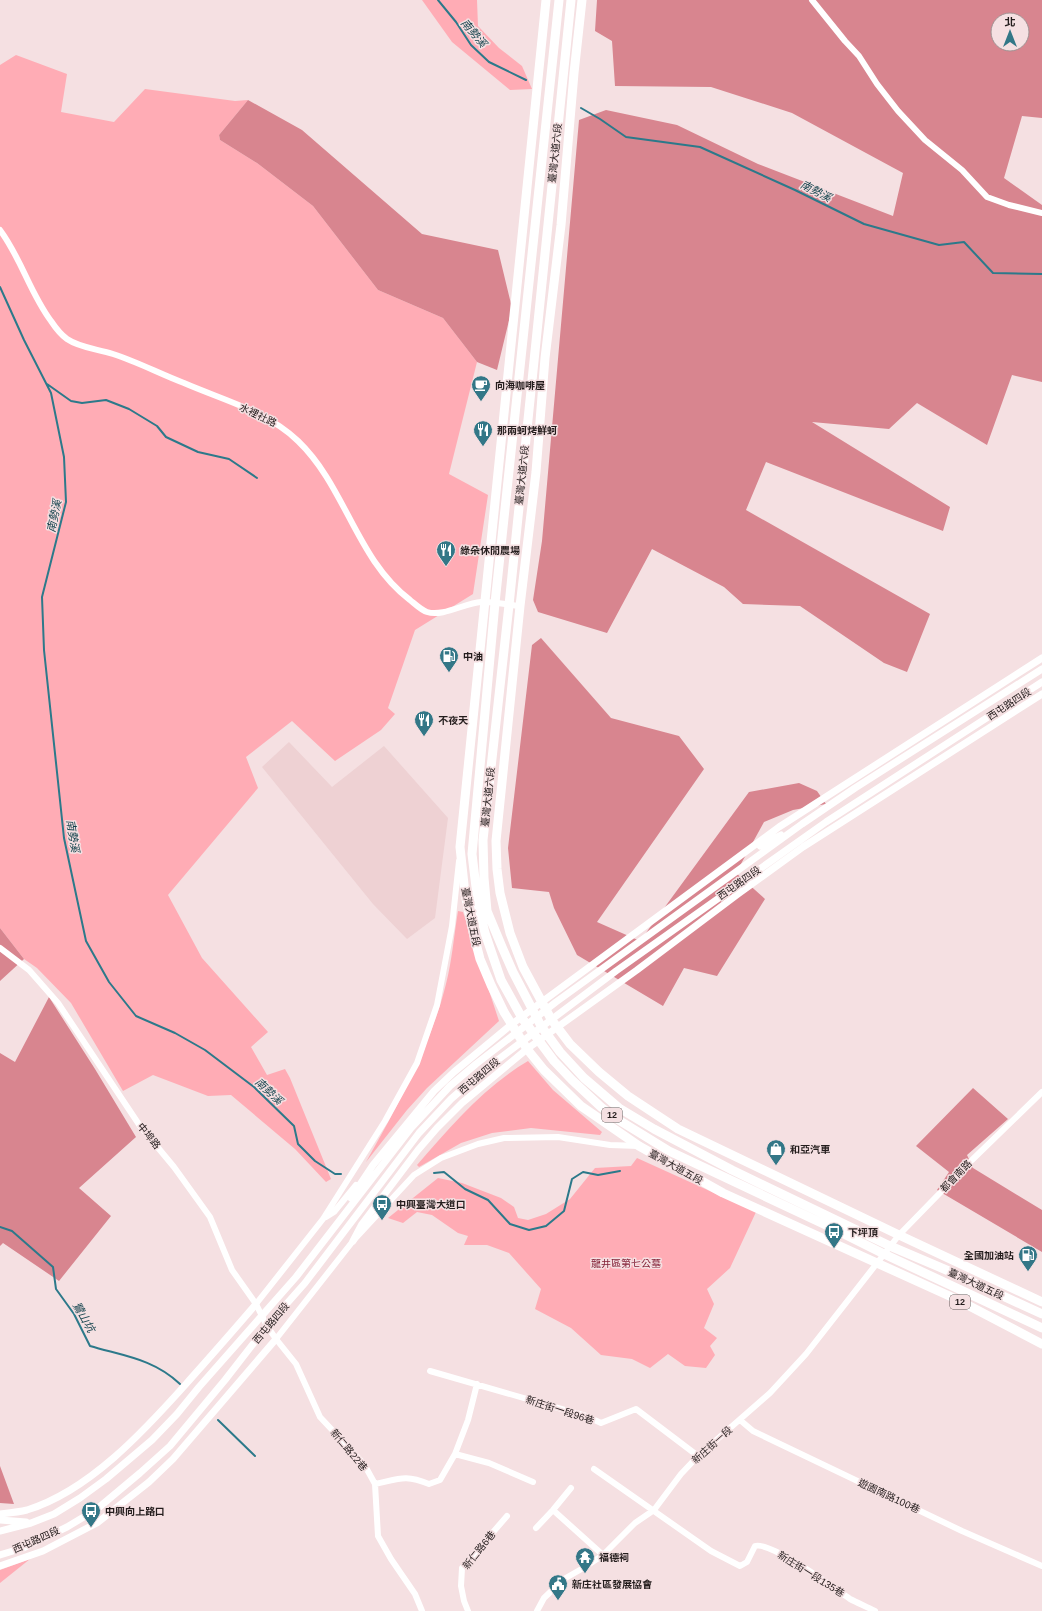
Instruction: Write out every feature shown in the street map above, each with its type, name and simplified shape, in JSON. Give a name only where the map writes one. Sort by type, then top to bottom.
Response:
[{"type":"main road","name":"12","points":[[460,847],[546,0]]},
{"type":"main road","name":"臺灣大道六段","points":[[472,854],[495,603],[559,0]]},
{"type":"main road","name":"臺灣大道六段","points":[[484,878],[483,840],[509,605],[571,0]]},
{"type":"main road","name":"臺灣大道六段","points":[[497,869],[496,841],[520,606],[536,472],[545,358],[561,225],[582,0]]},
{"type":"main road","name":"臺灣大道五段","points":[[460,847],[465,894],[473,932],[480,959],[491,986],[527,1049],[548,1074],[577,1102],[639,1146],[723,1193],[876,1264],[956,1299],[1042,1344]]},
{"type":"main road","name":"臺灣大道五段","points":[[472,854],[478,904],[485,933],[501,980],[522,1018],[538,1041],[572,1080],[601,1107],[617,1119],[669,1151],[1042,1328]]},
{"type":"main road","name":"臺灣大道五段","points":[[497,869],[500,893],[510,933],[523,967],[542,1003],[557,1028],[570,1044],[599,1072],[628,1096],[678,1129],[1042,1302]]},
{"type":"main road","name":"臺灣大道五段","points":[[484,878],[487,911],[513,972],[541,1026],[560,1052],[584,1078],[619,1108],[654,1129],[732,1170],[890,1246],[1042,1314]]},
{"type":"street","points":[[812,0],[859,56],[877,84],[898,111],[925,140],[962,170],[987,197],[1009,205],[1042,213]]},
{"type":"street","name":"水裡社路","points":[[0,230],[12,248],[40,306],[58,331],[67,339],[79,345],[113,354],[149,367],[183,383],[270,419],[299,442],[318,465],[338,495],[367,551],[381,571],[406,597],[427,612],[448,611],[484,602],[520,606]]},
{"type":"street","name":"西屯路四段","points":[[330,1232],[373,1165],[434,1092],[454,1072],[512,1024],[779,828],[1042,658]]},
{"type":"street","name":"西屯路四段","points":[[0,1531],[31,1523],[54,1514],[80,1498],[106,1479],[152,1440],[177,1414],[296,1277],[411,1128],[450,1086],[550,1006],[802,824],[855,788],[1042,669]]},
{"type":"street","name":"西屯路四段","points":[[0,1555],[23,1548],[67,1527],[97,1508],[170,1446],[332,1248],[419,1133],[457,1094],[483,1071],[616,971],[755,871],[826,822],[1042,682]]},
{"type":"street","name":"西屯路四段","points":[[353,1241],[367,1218],[418,1150],[437,1128],[462,1103],[527,1049],[803,847],[1042,694]]},
{"type":"street","points":[[741,856],[802,824]]},
{"type":"street","points":[[0,1514],[27,1510],[64,1494],[85,1480],[128,1445],[160,1413],[256,1304],[323,1219],[381,1127],[417,1063],[437,1005],[452,926],[460,847]]},
{"type":"street","points":[[755,871],[803,847]]},
{"type":"street","name":"中埠路","points":[[0,948],[29,970],[58,1003],[136,1120],[174,1167],[210,1217],[232,1270],[256,1304],[267,1326],[276,1339]]},
{"type":"street","name":"都會南路","points":[[876,1264],[899,1235],[972,1160],[1042,1092]]},
{"type":"street","name":"西屯路四段","points":[[0,1566],[43,1551],[97,1523],[149,1482],[173,1459],[276,1339],[353,1241],[414,1175],[441,1158],[478,1144],[504,1138],[558,1137],[610,1145],[639,1146]]},
{"type":"street","points":[[639,1146],[669,1151]]},
{"type":"street","points":[[323,1219],[334,1212],[373,1165]]},
{"type":"street","name":"新庄街一段","points":[[537,1611],[544,1598],[564,1579],[585,1567],[603,1554],[635,1523],[654,1510],[681,1474],[698,1456],[770,1393],[806,1354],[876,1264]]},
{"type":"street","name":"新仁路22巷","points":[[276,1339],[296,1364],[320,1416],[364,1464],[375,1484],[378,1536],[391,1559],[415,1594],[422,1611]]},
{"type":"street","name":"新庄街一段96巷","points":[[430,1371],[586,1416],[600,1423],[636,1409],[698,1456]]},
{"type":"street","points":[[375,1484],[401,1477],[418,1480],[429,1484],[440,1480],[456,1454],[468,1420],[477,1384]]},
{"type":"street","name":"遊園南路100巷","points":[[740,1420],[753,1431],[962,1531],[1042,1566]]},
{"type":"street","points":[[456,1454],[489,1463],[534,1482]]},
{"type":"street","points":[[594,1469],[654,1510]]},
{"type":"street","points":[[536,1528],[554,1510],[571,1488]]},
{"type":"street","points":[[554,1510],[603,1554]]},
{"type":"street","name":"新庄街一段135巷","points":[[654,1510],[712,1551],[740,1566],[747,1562],[755,1546],[766,1546],[797,1563],[852,1600],[875,1611]]},
{"type":"street","name":"新仁路6巷","points":[[468,1611],[461,1586],[462,1568],[507,1516]]},
{"type":"street","points":[[0,1520],[31,1523]]},
{"type":"shaded area","points":[[597,0],[1042,0],[1042,118],[1022,116],[1004,178],[1042,205],[1042,382],[1012,375],[987,445],[917,403],[889,429],[812,422],[950,507],[943,531],[766,462],[746,510],[930,614],[907,672],[884,663],[800,606],[743,604],[724,587],[652,549],[607,633],[538,612],[533,600],[542,541],[579,120],[606,110],[677,125],[758,164],[893,216],[903,173],[792,113],[711,87],[615,86],[612,41],[595,31]]},
{"type":"shaded area","points":[[248,100],[302,130],[422,234],[498,250],[512,308],[497,370],[477,362],[443,318],[378,290],[313,206],[257,163],[220,140],[219,135]]},
{"type":"shaded area","points":[[541,638],[611,718],[679,736],[704,769],[597,922],[640,941],[749,792],[799,783],[817,791],[826,804],[793,810],[764,822],[736,873],[765,899],[717,976],[684,968],[663,1006],[577,955],[554,908],[549,892],[512,888],[508,848],[532,645]]},
{"type":"shaded area","points":[[289,742],[332,787],[384,746],[448,818],[435,918],[407,939],[373,904],[262,767]]},
{"type":"shaded area","points":[[0,928],[24,959],[0,981]]},
{"type":"shaded area","points":[[49,997],[136,1137],[79,1188],[111,1216],[59,1281],[3,1243],[0,1246],[0,1053],[15,1062]]},
{"type":"shaded area","points":[[973,1088],[1008,1119],[967,1155],[973,1168],[1042,1210],[1042,1252],[937,1190],[949,1172],[916,1146]]},
{"type":"shaded area","points":[[0,1466],[14,1504],[0,1503]]},
{"type":"green space","points":[[422,0],[477,0],[478,26],[499,48],[522,66],[532,89],[510,90],[452,42]]},
{"type":"green space","points":[[16,55],[67,74],[61,112],[114,122],[145,89],[235,101],[248,100],[219,135],[220,140],[257,163],[313,206],[378,290],[443,318],[477,362],[449,474],[488,495],[473,594],[415,630],[388,708],[395,714],[381,730],[335,761],[292,721],[246,757],[258,788],[168,895],[202,958],[268,1032],[251,1047],[267,1075],[285,1069],[290,1078],[331,1179],[326,1182],[295,1149],[231,1095],[208,1096],[153,1075],[123,1091],[71,1003],[37,968],[24,959],[0,928],[0,65]]},
{"type":"green space","points":[[458,911],[463,912],[499,1021],[427,1088],[407,1110],[366,1162],[412,1076],[431,1031],[448,975]]},
{"type":"green space","points":[[528,1061],[553,1090],[602,1132],[600,1135],[531,1128],[492,1133],[461,1143],[419,1167],[417,1165],[468,1108],[512,1071]]},
{"type":"green space","name":"龍井區第七公墓","points":[[637,1158],[756,1212],[730,1268],[707,1289],[714,1304],[704,1328],[717,1338],[710,1346],[715,1355],[706,1368],[685,1366],[668,1354],[650,1368],[632,1359],[601,1355],[571,1328],[535,1309],[541,1289],[509,1253],[487,1245],[464,1245],[468,1236],[458,1233],[432,1215],[417,1212],[403,1223],[388,1218],[438,1178],[462,1183],[501,1198],[514,1207],[518,1218],[528,1220],[546,1214],[570,1199],[595,1168],[631,1166]]},
{"type":"green space","points":[[30,1559],[0,1583],[0,1570]]},
{"type":"waterway","name":"南勢溪","points":[[438,0],[456,22],[471,45],[489,62],[526,80]]},
{"type":"waterway","name":"南勢溪","points":[[581,108],[626,137],[700,147],[795,190],[864,224],[939,245],[964,242],[993,273],[1042,274]]},
{"type":"waterway","name":"南勢溪","points":[[0,287],[24,340],[51,393],[64,457],[66,502],[42,597],[44,650],[64,838],[86,941],[109,982],[136,1016],[175,1033],[205,1050],[254,1087],[294,1126],[298,1144],[315,1161],[335,1174],[341,1174]]},
{"type":"waterway","name":"南勢溪","points":[[47,384],[71,401],[82,403],[106,400],[129,409],[157,426],[166,437],[198,452],[229,459],[257,478]]},
{"type":"waterway","name":"南勢溪","points":[[434,1173],[444,1172],[465,1189],[488,1200],[510,1224],[529,1230],[546,1226],[564,1211],[572,1179],[583,1172],[598,1175],[620,1171]]},
{"type":"waterway","name":"鷺山坑","points":[[0,1227],[12,1231],[53,1267],[56,1289],[74,1314],[90,1346],[138,1359],[160,1369],[180,1384]]},
{"type":"waterway","name":"鷺山坑","points":[[218,1420],[255,1456]]},
{"type":"place","name":"向海咖啡屋","points":[[481,402]]},
{"type":"place","name":"那兩蚵烤鮮蚵","points":[[483,447]]},
{"type":"place","name":"綠朵休閒農場","points":[[446,567]]},
{"type":"place","name":"中油","points":[[449,673]]},
{"type":"place","name":"不夜天","points":[[424,737]]},
{"type":"place","name":"和亞汽車","points":[[776,1166]]},
{"type":"place","name":"中興臺灣大道口","points":[[382,1221]]},
{"type":"place","name":"下坪頂","points":[[834,1249]]},
{"type":"place","name":"全國加油站","points":[[1028,1272]]},
{"type":"place","name":"中興向上路口","points":[[91,1528]]},
{"type":"place","name":"福德祠","points":[[585,1574]]},
{"type":"place","name":"新庄社區發展協會","points":[[558,1601]]}]
